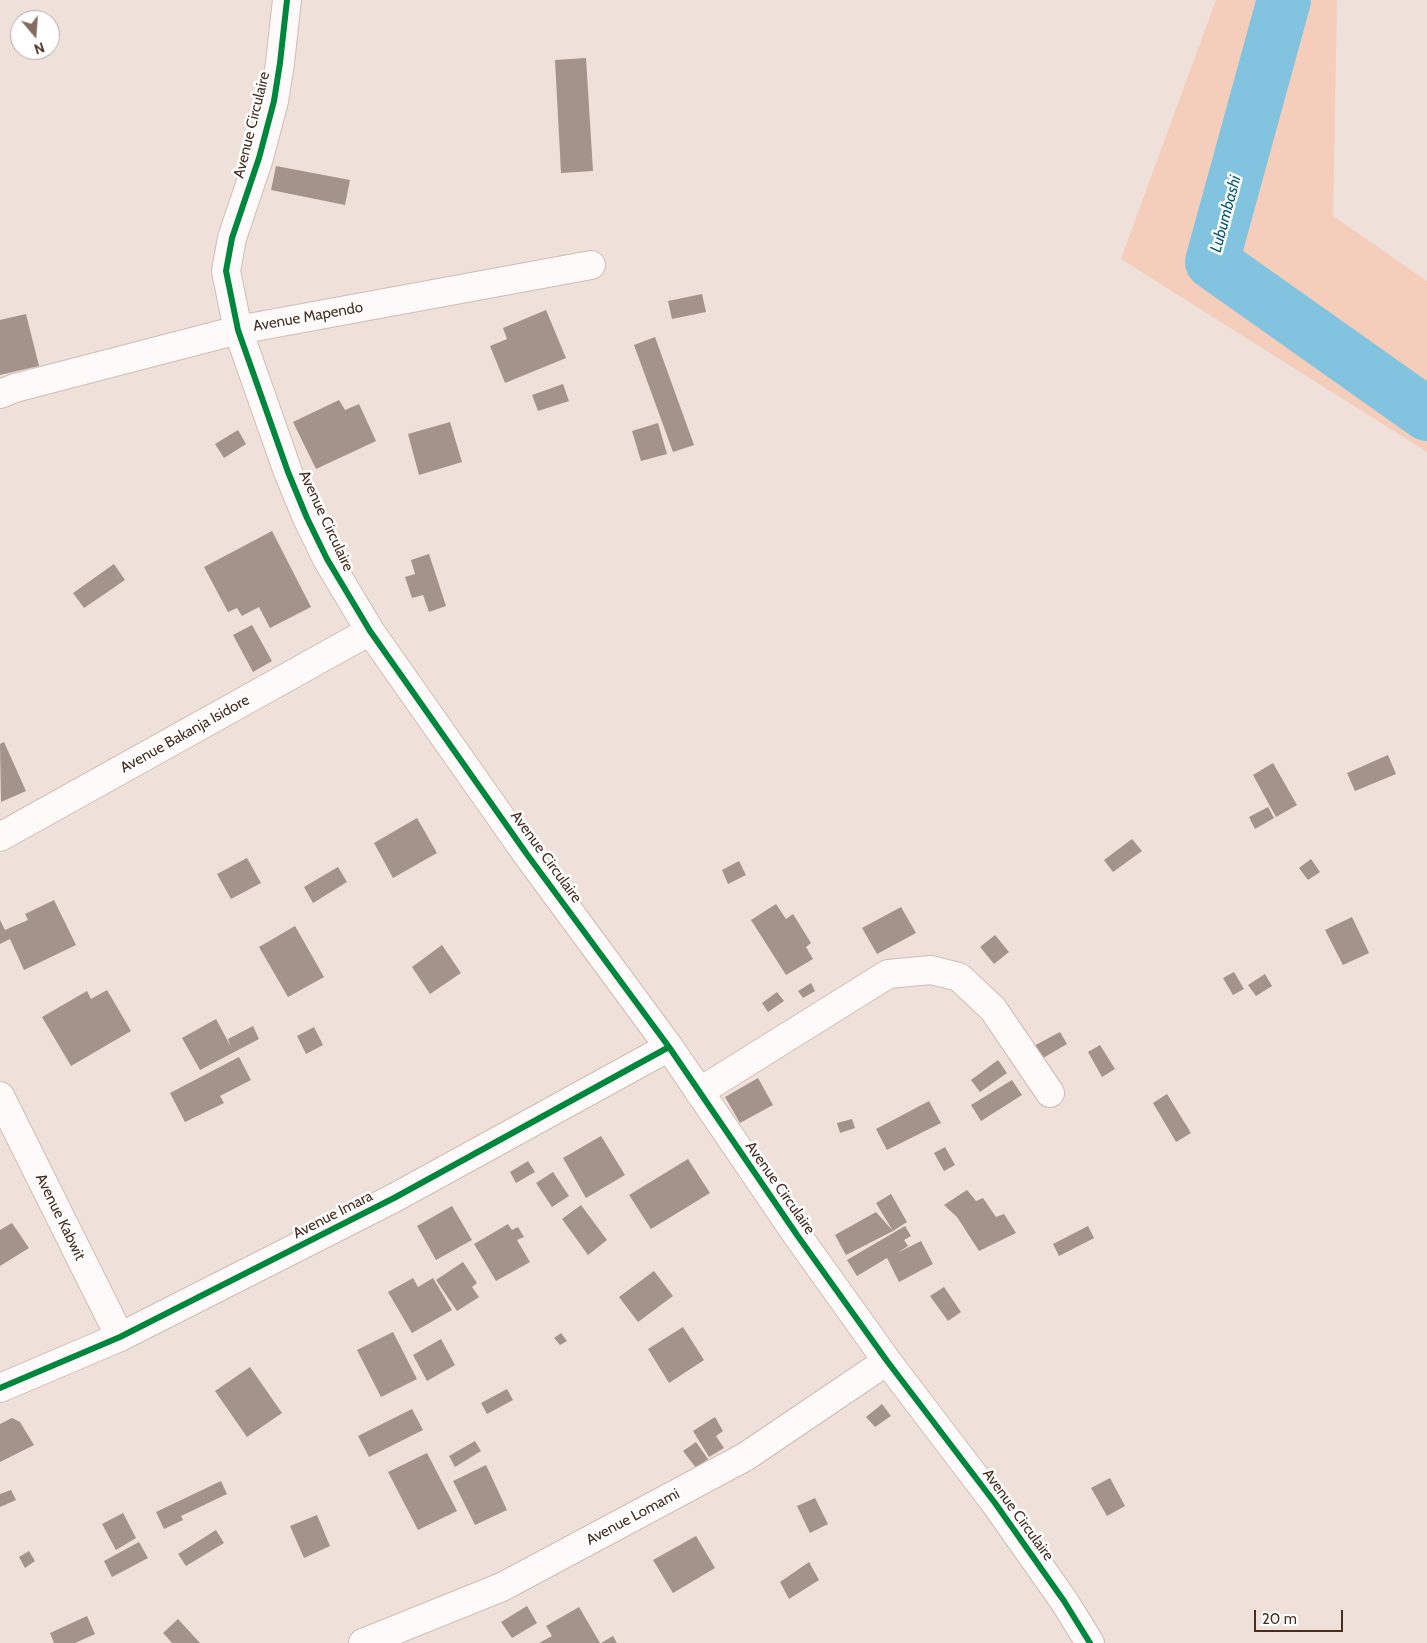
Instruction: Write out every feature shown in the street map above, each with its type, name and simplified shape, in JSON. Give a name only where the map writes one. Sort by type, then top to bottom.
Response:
[{"type":"street","name":"Avenue Circulaire","points":[[287,0],[274,101],[259,158],[232,238],[226,271],[238,330],[288,472],[326,559],[370,632],[526,853],[669,1047],[887,1361],[995,1503],[1064,1601],[1090,1643]]},
{"type":"street","name":"Avenue Mapendo","points":[[0,394],[15,388],[238,330],[591,265]]},
{"type":"street","name":"Avenue Bakanja Isidore","points":[[0,837],[370,632]]},
{"type":"street","points":[[699,1092],[888,974],[931,970],[959,977],[993,1009],[1050,1093]]},
{"type":"street","name":"Avenue Imara","points":[[0,1388],[120,1337],[394,1198],[669,1047]]},
{"type":"street","name":"Avenue Kabwit","points":[[0,1096],[120,1337]]},
{"type":"street","name":"Avenue Lomami","points":[[363,1643],[502,1587],[745,1456],[887,1361]]},
{"type":"shaded area","points":[[1216,0],[1337,0],[1333,216],[1427,281],[1427,452],[1121,259]]},
{"type":"building","points":[[586,58],[593,171],[561,173],[555,60]]},
{"type":"building","points":[[276,166],[350,180],[345,205],[271,190]]},
{"type":"building","points":[[702,294],[706,312],[672,319],[668,301]]},
{"type":"building","points":[[546,310],[566,358],[505,383],[490,346],[507,339],[503,328]]},
{"type":"building","points":[[26,314],[39,366],[0,375],[0,320]]},
{"type":"building","points":[[655,337],[694,445],[673,452],[634,345]]},
{"type":"building","points":[[563,384],[569,401],[538,411],[532,395]]},
{"type":"building","points":[[339,400],[345,410],[359,404],[376,441],[316,469],[293,422]]},
{"type":"building","points":[[450,422],[462,462],[419,475],[408,434]]},
{"type":"building","points":[[658,423],[667,454],[641,461],[632,431]]},
{"type":"building","points":[[238,430],[246,444],[224,458],[215,444]]},
{"type":"building","points":[[272,531],[311,607],[270,628],[259,607],[242,616],[237,608],[228,612],[204,567]]},
{"type":"building","points":[[429,554],[446,606],[429,612],[423,595],[412,598],[405,577],[415,574],[411,560]]},
{"type":"building","points":[[114,564],[125,580],[84,608],[73,593]]},
{"type":"building","points":[[252,625],[272,661],[253,672],[233,635]]},
{"type":"building","points":[[4,742],[26,791],[1,802],[0,744]]},
{"type":"building","points":[[1388,755],[1396,774],[1355,791],[1347,773]]},
{"type":"building","points":[[1273,763],[1297,805],[1276,817],[1253,775]]},
{"type":"building","points":[[1268,807],[1274,818],[1255,829],[1249,817]]},
{"type":"building","points":[[417,818],[437,853],[393,878],[374,843]]},
{"type":"building","points":[[1132,839],[1142,851],[1113,872],[1104,860]]},
{"type":"building","points":[[247,858],[261,883],[231,899],[217,874]]},
{"type":"building","points":[[1311,859],[1320,872],[1308,880],[1299,868]]},
{"type":"building","points":[[739,861],[746,875],[728,884],[722,870]]},
{"type":"building","points":[[338,867],[347,882],[313,903],[304,887]]},
{"type":"building","points":[[54,900],[76,945],[24,970],[10,939],[0,944],[0,920],[5,930],[28,920],[25,914]]},
{"type":"building","points":[[776,904],[786,919],[793,914],[811,943],[806,947],[813,959],[786,975],[751,920]]},
{"type":"building","points":[[901,907],[916,933],[877,954],[862,928]]},
{"type":"building","points":[[1352,917],[1369,953],[1343,965],[1325,930]]},
{"type":"building","points":[[295,926],[324,977],[288,997],[259,947]]},
{"type":"building","points":[[995,935],[1009,952],[994,964],[980,947]]},
{"type":"building","points":[[442,945],[461,973],[430,994],[412,967]]},
{"type":"building","points":[[1234,972],[1244,989],[1233,995],[1223,978]]},
{"type":"building","points":[[1265,974],[1272,986],[1256,996],[1248,985]]},
{"type":"building","points":[[811,983],[815,991],[803,998],[798,991]]},
{"type":"building","points":[[107,990],[131,1031],[71,1066],[42,1017],[87,991],[91,999]]},
{"type":"building","points":[[777,992],[784,1001],[768,1012],[762,1003]]},
{"type":"building","points":[[216,1019],[231,1047],[228,1039],[253,1026],[259,1039],[200,1070],[182,1038]]},
{"type":"building","points":[[314,1027],[323,1045],[306,1054],[297,1036]]},
{"type":"building","points":[[1060,1032],[1067,1044],[1038,1061],[1030,1048]]},
{"type":"building","points":[[1100,1045],[1115,1069],[1102,1077],[1088,1052]]},
{"type":"building","points":[[239,1057],[251,1080],[220,1096],[224,1103],[185,1122],[170,1093]]},
{"type":"building","points":[[998,1060],[1007,1073],[980,1092],[971,1080]]},
{"type":"building","points":[[758,1078],[773,1105],[740,1123],[725,1097]]},
{"type":"building","points":[[1012,1080],[1022,1095],[981,1121],[971,1105]]},
{"type":"building","points":[[1167,1094],[1191,1133],[1176,1142],[1153,1103]]},
{"type":"building","points":[[929,1101],[941,1123],[887,1150],[876,1129]]},
{"type":"building","points":[[852,1119],[855,1128],[840,1133],[837,1123]]},
{"type":"building","points":[[601,1136],[625,1175],[586,1198],[563,1158]]},
{"type":"building","points":[[945,1147],[955,1165],[944,1171],[934,1153]]},
{"type":"building","points":[[688,1159],[710,1193],[651,1229],[629,1195]]},
{"type":"building","points":[[528,1161],[535,1172],[516,1183],[510,1172]]},
{"type":"building","points":[[553,1172],[569,1196],[552,1207],[536,1183]]},
{"type":"building","points":[[967,1190],[976,1201],[983,1198],[996,1217],[1004,1214],[1016,1233],[979,1251],[957,1217],[944,1205]]},
{"type":"building","points":[[891,1194],[907,1222],[893,1231],[876,1203]]},
{"type":"building","points":[[581,1205],[607,1240],[588,1255],[562,1219]]},
{"type":"building","points":[[452,1206],[472,1240],[436,1260],[417,1226]]},
{"type":"building","points":[[876,1212],[893,1231],[846,1255],[835,1235]]},
{"type":"building","points":[[12,1223],[29,1248],[0,1266],[0,1230]]},
{"type":"building","points":[[508,1224],[512,1230],[518,1227],[524,1237],[517,1240],[530,1262],[496,1281],[474,1244]]},
{"type":"building","points":[[905,1226],[911,1236],[904,1240],[908,1246],[897,1253],[921,1241],[933,1264],[899,1282],[887,1258],[857,1276],[847,1260]]},
{"type":"building","points":[[1088,1226],[1094,1238],[1059,1256],[1053,1244]]},
{"type":"building","points":[[463,1262],[477,1283],[472,1287],[479,1297],[457,1311],[436,1280]]},
{"type":"building","points":[[654,1271],[673,1296],[638,1322],[619,1297]]},
{"type":"building","points":[[413,1278],[418,1287],[433,1278],[452,1310],[412,1333],[388,1292]]},
{"type":"building","points":[[944,1287],[961,1312],[948,1321],[930,1296]]},
{"type":"building","points":[[683,1327],[704,1360],[669,1383],[648,1349]]},
{"type":"building","points":[[393,1332],[417,1379],[381,1397],[357,1350]]},
{"type":"building","points":[[561,1333],[567,1341],[560,1345],[554,1338]]},
{"type":"building","points":[[441,1339],[455,1365],[427,1381],[413,1355]]},
{"type":"building","points":[[250,1367],[282,1413],[247,1437],[215,1391]]},
{"type":"building","points":[[507,1389],[513,1400],[487,1414],[481,1403]]},
{"type":"building","points":[[882,1404],[891,1416],[875,1427],[866,1417]]},
{"type":"building","points":[[412,1409],[423,1430],[369,1457],[358,1436]]},
{"type":"building","points":[[715,1417],[723,1431],[716,1436],[724,1448],[709,1457],[693,1431]]},
{"type":"building","points":[[12,1418],[20,1422],[34,1445],[0,1462],[0,1424]]},
{"type":"building","points":[[475,1441],[481,1451],[455,1467],[449,1456]]},
{"type":"building","points":[[696,1442],[708,1459],[696,1468],[683,1451]]},
{"type":"building","points":[[427,1453],[457,1511],[418,1530],[388,1472]]},
{"type":"building","points":[[486,1465],[507,1510],[475,1525],[453,1481]]},
{"type":"building","points":[[1110,1478],[1125,1506],[1107,1516],[1091,1488]]},
{"type":"building","points":[[221,1481],[227,1494],[181,1516],[183,1520],[164,1529],[156,1512]]},
{"type":"building","points":[[11,1490],[16,1500],[0,1507],[0,1494]]},
{"type":"building","points":[[815,1498],[828,1524],[810,1533],[797,1506]]},
{"type":"building","points":[[123,1513],[136,1538],[116,1550],[102,1524]]},
{"type":"building","points":[[317,1515],[330,1546],[304,1558],[290,1526]]},
{"type":"building","points":[[216,1530],[224,1543],[186,1566],[178,1554]]},
{"type":"building","points":[[696,1536],[715,1568],[673,1593],[653,1560]]},
{"type":"building","points":[[139,1542],[148,1558],[112,1577],[104,1561]]},
{"type":"building","points":[[29,1551],[35,1561],[25,1568],[19,1557]]},
{"type":"building","points":[[809,1562],[819,1580],[789,1599],[780,1582]]},
{"type":"building","points":[[527,1606],[537,1623],[512,1638],[501,1622]]},
{"type":"building","points":[[579,1607],[600,1643],[539,1643],[552,1636],[546,1626]]},
{"type":"building","points":[[87,1616],[95,1634],[75,1643],[54,1643],[50,1633]]},
{"type":"building","points":[[178,1619],[200,1643],[172,1643],[163,1633]]},
{"type":"building","points":[[613,1636],[617,1643],[601,1643]]},
{"type":"waterway","name":"Lubumbashi","points":[[1284,0],[1212,262],[1427,414]]},
{"type":"cycle path","points":[[287,0],[274,101],[259,158],[232,238],[226,271],[238,330],[288,472],[327,559],[370,631],[526,853],[669,1047],[797,1235],[887,1361],[995,1503],[1064,1601],[1090,1643]]},
{"type":"cycle path","points":[[0,1388],[120,1337],[394,1198],[669,1047]]}]
